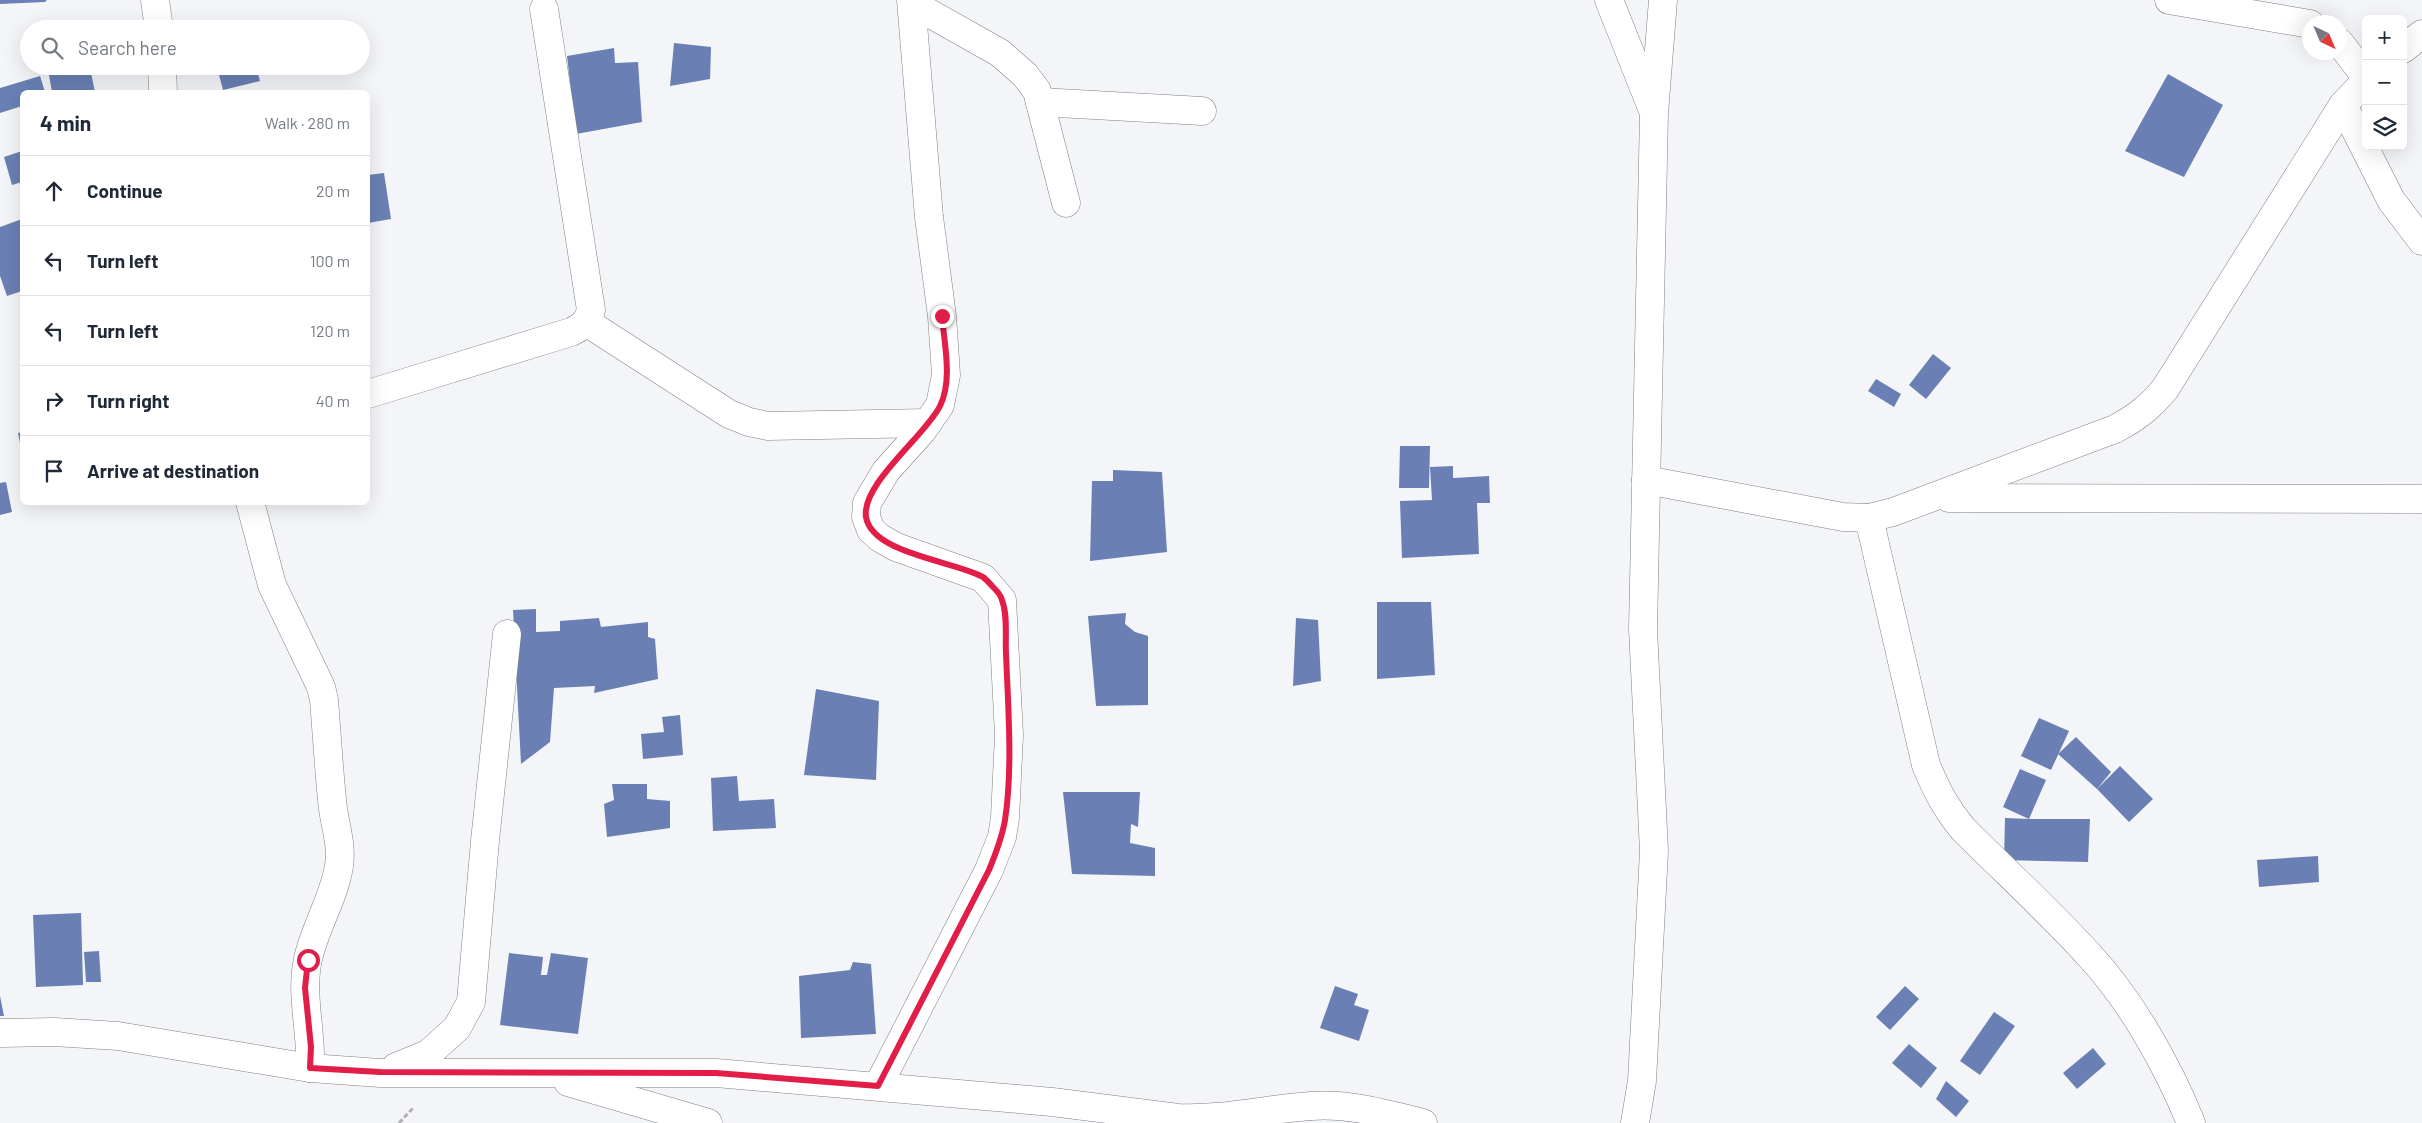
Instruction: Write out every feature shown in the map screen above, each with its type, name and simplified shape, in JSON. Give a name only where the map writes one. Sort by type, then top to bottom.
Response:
[{"type":"street","points":[[155,0],[158,20]]},
{"type":"street","points":[[912,0],[922,9],[1000,53],[1014,64],[1037,91],[1066,203]]},
{"type":"street","points":[[878,1086],[989,870],[1002,838],[1005,818],[1009,734],[1002,600],[984,578],[896,547],[880,538],[871,530],[866,517],[867,503],[882,477],[928,423],[940,405],[944,395],[946,375],[942,316],[929,216],[912,0]]},
{"type":"street","points":[[1609,0],[1654,113]]},
{"type":"street","points":[[1636,1123],[1642,1081],[1654,851],[1643,629],[1654,113],[1663,0]]},
{"type":"street","points":[[2169,0],[2302,23]]},
{"type":"street","points":[[370,393],[571,332],[589,318],[591,310],[544,9]]},
{"type":"street","points":[[2407,46],[2422,34]]},
{"type":"street","points":[[2347,52],[2362,71]]},
{"type":"street","points":[[162,75],[163,90]]},
{"type":"street","points":[[1646,480],[1824,515],[1869,518],[1893,512],[1931,498],[2115,429],[2135,419],[2152,404],[2170,381],[2342,105],[2362,85]]},
{"type":"street","points":[[1040,102],[1202,111]]},
{"type":"street","points":[[2342,105],[2392,200],[2422,241]]},
{"type":"street","points":[[586,322],[729,414],[748,422],[768,426],[928,423]]},
{"type":"street","points":[[1931,498],[2422,498]]},
{"type":"street","points":[[251,505],[272,585],[320,687],[324,700],[333,810],[340,846],[339,866],[332,892],[308,960],[305,988],[311,1047],[310,1068]]},
{"type":"street","points":[[1869,518],[1926,765],[1938,794],[1949,813],[1963,829],[2096,963],[2129,1007],[2167,1071],[2191,1123]]},
{"type":"street","points":[[380,1072],[428,1054],[457,1028],[471,1002],[485,841],[508,634]]},
{"type":"street","points":[[0,1033],[54,1032],[118,1036],[310,1068],[380,1072],[716,1073],[1052,1102],[1178,1118],[1198,1119],[1312,1106],[1336,1106],[1364,1108],[1423,1123]]},
{"type":"street","points":[[538,1073],[708,1123]]},
{"type":"building","points":[[0,0],[47,0],[45,2],[0,4]]},
{"type":"building","points":[[674,43],[711,47],[710,79],[670,86]]},
{"type":"building","points":[[614,48],[615,63],[638,62],[642,122],[576,134],[567,56]]},
{"type":"building","points":[[2168,74],[2223,105],[2184,177],[2125,151]]},
{"type":"building","points":[[49,75],[91,75],[95,90],[52,90]]},
{"type":"building","points":[[219,75],[258,75],[260,81],[223,90]]},
{"type":"building","points":[[40,76],[44,90],[20,90],[20,107],[0,113],[0,88]]},
{"type":"building","points":[[20,152],[20,183],[12,185],[4,157]]},
{"type":"building","points":[[384,173],[391,219],[370,223],[370,175]]},
{"type":"building","points":[[20,220],[20,292],[7,296],[0,276],[0,227]]},
{"type":"building","points":[[1933,354],[1951,368],[1926,399],[1909,385]]},
{"type":"building","points":[[1876,379],[1901,394],[1894,407],[1868,391]]},
{"type":"building","points":[[1400,446],[1430,446],[1429,488],[1399,488]]},
{"type":"building","points":[[1453,466],[1453,478],[1489,476],[1490,503],[1477,503],[1479,554],[1402,558],[1400,501],[1432,500],[1430,467]]},
{"type":"building","points":[[1113,470],[1162,472],[1167,552],[1090,561],[1092,481],[1113,481]]},
{"type":"building","points":[[6,482],[12,512],[0,515],[0,483]]},
{"type":"building","points":[[1377,602],[1431,602],[1435,675],[1377,679]]},
{"type":"building","points":[[536,609],[536,632],[560,631],[560,621],[599,618],[601,627],[648,622],[648,637],[655,639],[658,679],[594,693],[595,686],[554,688],[550,742],[521,764],[513,610]]},
{"type":"building","points":[[1126,613],[1125,624],[1135,632],[1148,636],[1148,705],[1096,706],[1088,616]]},
{"type":"building","points":[[1296,618],[1318,620],[1321,681],[1293,686]]},
{"type":"building","points":[[816,689],[879,701],[876,780],[804,775]]},
{"type":"building","points":[[680,715],[683,755],[643,759],[641,734],[664,732],[662,717]]},
{"type":"building","points":[[2039,718],[2069,731],[2051,770],[2021,756]]},
{"type":"building","points":[[2076,737],[2111,772],[2097,789],[2058,754]]},
{"type":"building","points":[[2120,766],[2153,799],[2129,822],[2097,789]]},
{"type":"building","points":[[2020,769],[2046,780],[2029,819],[2003,807]]},
{"type":"building","points":[[737,776],[739,801],[774,799],[776,828],[713,831],[711,778]]},
{"type":"building","points":[[612,784],[647,784],[647,799],[670,801],[670,828],[607,837],[604,804],[614,800]]},
{"type":"building","points":[[1063,792],[1140,792],[1138,827],[1131,824],[1130,843],[1155,848],[1155,876],[1072,874]]},
{"type":"building","points":[[2005,818],[2090,819],[2088,862],[2004,860]]},
{"type":"building","points":[[2318,856],[2319,882],[2259,887],[2257,860]]},
{"type":"building","points":[[81,913],[83,985],[36,987],[33,915]]},
{"type":"building","points":[[99,951],[101,982],[86,982],[84,952]]},
{"type":"building","points":[[509,953],[543,957],[541,975],[547,975],[551,953],[588,958],[578,1034],[500,1025]]},
{"type":"building","points":[[853,962],[871,964],[876,1034],[801,1038],[799,976],[850,970]]},
{"type":"building","points":[[1335,986],[1358,994],[1354,1005],[1369,1010],[1359,1041],[1320,1028]]},
{"type":"building","points":[[1905,986],[1919,999],[1890,1030],[1876,1017]]},
{"type":"building","points":[[0,996],[4,1016],[0,1016]]},
{"type":"building","points":[[1994,1012],[2015,1026],[1980,1075],[1960,1061]]},
{"type":"building","points":[[1909,1044],[1937,1068],[1921,1088],[1892,1063]]},
{"type":"building","points":[[2093,1048],[2106,1064],[2077,1089],[2063,1073]]},
{"type":"building","points":[[1946,1081],[1969,1101],[1956,1117],[1936,1099]]},
{"type":"route","points":[[308,960],[305,988],[311,1047],[310,1068],[380,1072],[716,1073],[878,1086],[989,870],[1002,838],[1005,818],[1009,734],[1002,600],[996,590],[984,578],[896,547],[880,538],[871,530],[866,517],[867,503],[886,472],[934,416],[944,395],[946,375],[942,316]]}]
